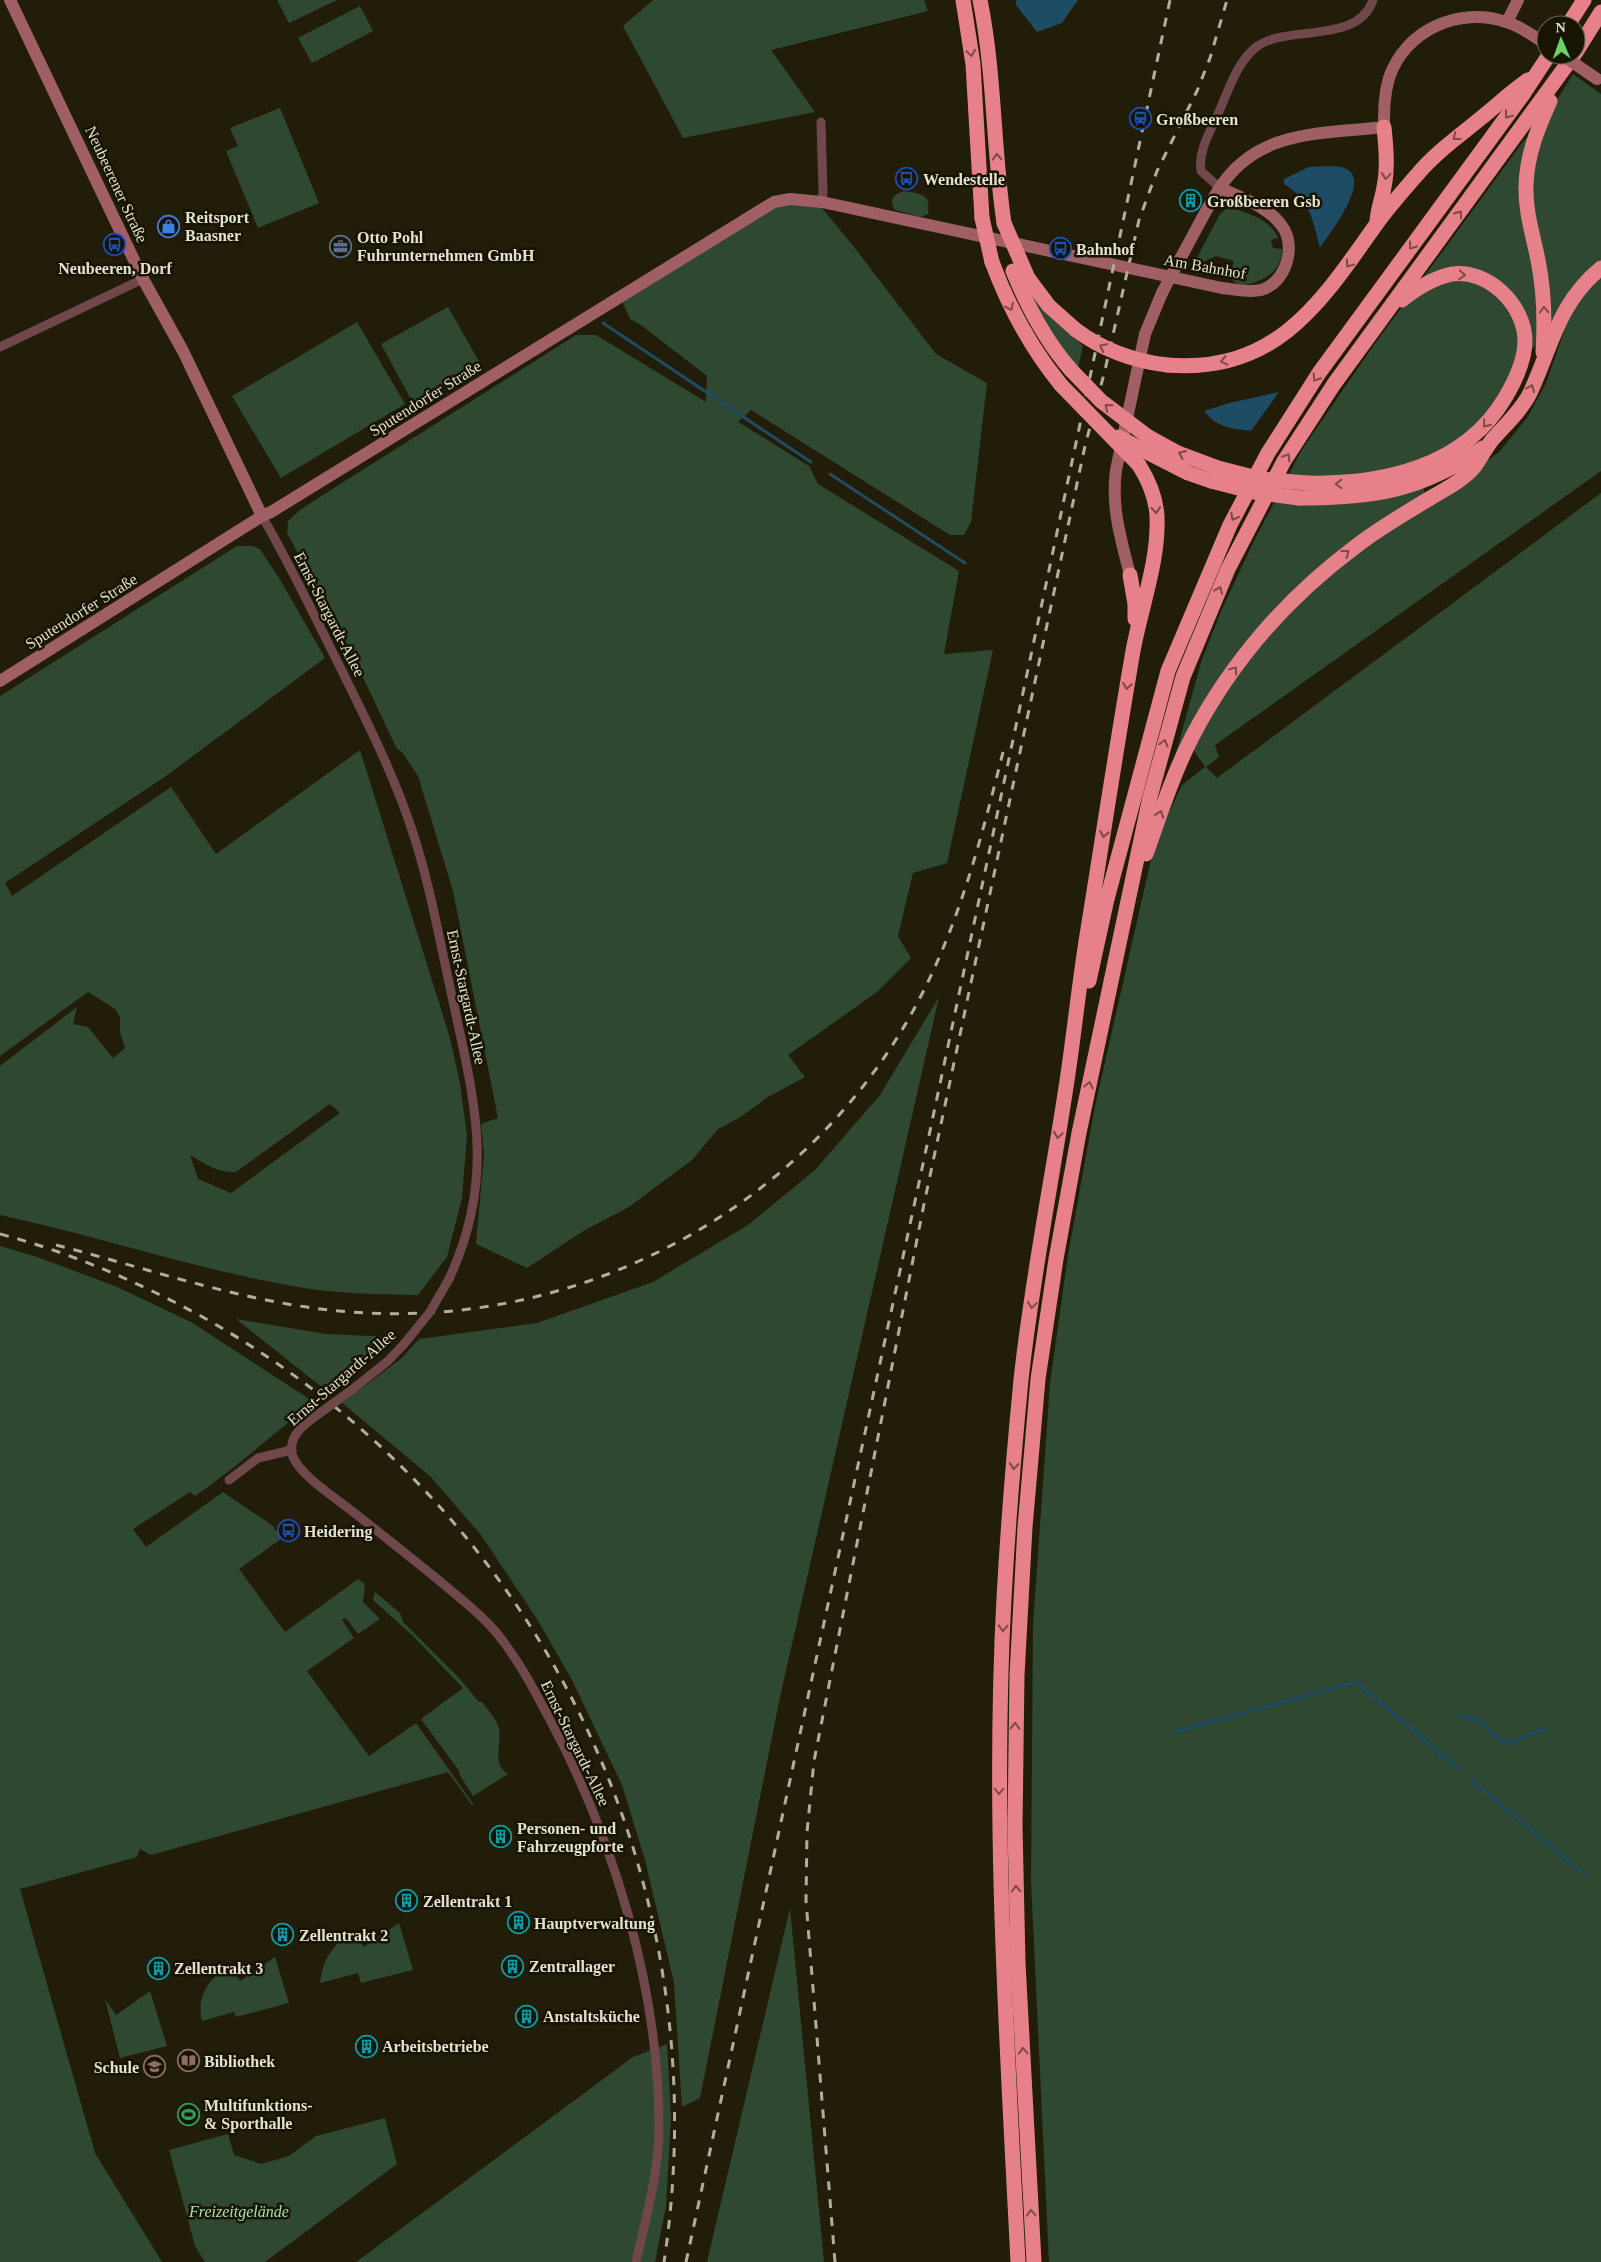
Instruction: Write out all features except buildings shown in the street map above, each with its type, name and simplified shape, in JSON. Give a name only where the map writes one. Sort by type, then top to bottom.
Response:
[{"type":"highway","points":[[963,0],[973,64],[982,218],[992,262],[1019,326],[1042,361],[1061,385],[1139,465],[1152,493],[1157,524],[1143,614],[1136,638],[1115,751],[1110,801],[1083,960],[1069,1070],[1038,1257],[1021,1378],[1004,1599],[999,1826],[1003,1961],[1018,2262]]},
{"type":"highway","points":[[980,0],[992,70],[1000,194],[1004,223],[1003,237],[1013,271],[1038,325],[1055,351],[1101,402],[1145,443],[1182,470],[1306,483],[1342,484],[1378,479],[1429,464],[1456,450],[1479,432],[1499,408],[1513,384],[1521,362],[1525,341],[1521,320],[1513,304],[1499,288],[1476,276],[1453,274],[1421,286],[1389,310]]},
{"type":"highway","points":[[1574,15],[1584,0]]},
{"type":"highway","points":[[1586,36],[1601,12]]},
{"type":"highway","points":[[1069,1070],[1107,899],[1168,671],[1230,525],[1268,453],[1319,373],[1542,65]]},
{"type":"highway","points":[[1034,2262],[1018,1963],[1015,1826],[1017,1675],[1025,1527],[1038,1379],[1056,1259],[1078,1133],[1150,797],[1183,677],[1228,569],[1284,461],[1334,384],[1568,65]]},
{"type":"highway","points":[[1543,358],[1544,309],[1539,262],[1529,223],[1526,184],[1530,153],[1538,128],[1562,74]]},
{"type":"highway","points":[[1004,223],[1028,278],[1049,306],[1076,330],[1098,344],[1121,355],[1167,365],[1190,366],[1232,359],[1248,354],[1292,329],[1317,305],[1376,224],[1441,148],[1482,117],[1504,96],[1536,75]]},
{"type":"highway","points":[[1376,224],[1377,212],[1386,179],[1387,155],[1384,128]]},
{"type":"highway","points":[[1126,910],[1171,785],[1192,737],[1219,690],[1286,605],[1328,566],[1370,535],[1447,488],[1473,468],[1530,394],[1543,358],[1570,302],[1581,287],[1601,268]]},
{"type":"highway","points":[[1106,430],[1145,443]]},
{"type":"highway","points":[[1214,474],[1254,492],[1299,498],[1343,498],[1378,494],[1407,487],[1436,476],[1465,460],[1492,441]]},
{"type":"highway","points":[[1130,574],[1135,604],[1136,638]]},
{"type":"main road","name":"Neubeerener Straße","points":[[10,0],[143,279],[183,351],[262,516]]},
{"type":"main road","points":[[1507,22],[1518,0]]},
{"type":"main road","points":[[1130,574],[1115,508],[1114,490],[1116,470],[1145,334],[1162,293],[1220,188],[1243,160],[1274,143],[1314,134],[1384,128],[1385,98],[1389,78],[1398,59],[1414,40],[1434,26],[1455,18],[1479,16],[1507,22],[1536,37]]},
{"type":"main road","points":[[1577,65],[1599,80]]},
{"type":"main road","name":"Am Bahnhof","points":[[883,215],[1222,288],[1245,291],[1261,290],[1274,282],[1288,260],[1289,242],[1283,226],[1268,211],[1220,188]]},
{"type":"main road","name":"Sputendorfer Straße","points":[[0,681],[262,516],[296,497],[774,202],[790,199],[822,202],[883,215]]},
{"type":"street","name":"Am Bahnhof","points":[[1220,188],[1201,171],[1199,162],[1202,149],[1233,79],[1244,59],[1256,47],[1279,38],[1326,32],[1345,26],[1365,14],[1373,0]]},
{"type":"street","points":[[821,122],[822,202]]},
{"type":"street","points":[[0,347],[143,279]]},
{"type":"street","name":"Ernst-Stargardt-Allee","points":[[262,516],[291,570],[387,766],[411,827],[429,891],[467,1064],[478,1129],[478,1163],[475,1196],[462,1246],[449,1279],[430,1312],[388,1361],[310,1421],[295,1436],[292,1450],[299,1466],[319,1484],[460,1598],[493,1628],[531,1684],[562,1741],[588,1797],[613,1864],[632,1929],[646,1998],[655,2068],[659,2121],[657,2154],[636,2262]]},
{"type":"street","name":"Ernst-Stargardt-Allee","points":[[229,1480],[258,1458],[292,1450]]},
{"type":"green space","points":[[277,0],[337,0],[289,23]]},
{"type":"green space","points":[[653,0],[924,0],[928,11],[771,50],[815,112],[683,138],[623,26]]},
{"type":"green space","points":[[360,6],[373,31],[312,63],[298,38]]},
{"type":"green space","points":[[1573,74],[1601,94],[1601,261],[1549,330],[1533,348],[1515,362],[1494,407],[1461,438],[1416,464],[1425,493],[1304,583],[1171,771],[1202,659],[1222,609],[1253,543],[1301,451],[1371,349],[1525,139],[1541,133],[1552,108]]},
{"type":"green space","points":[[280,108],[319,203],[258,228],[226,151],[238,146],[230,128]]},
{"type":"green space","points":[[904,191],[924,196],[928,202],[928,214],[921,217],[895,210],[892,200],[897,194]]},
{"type":"green space","points":[[790,204],[821,207],[936,354],[987,383],[971,522],[964,535],[950,535],[751,410],[738,422],[809,466],[818,484],[959,571],[944,654],[993,650],[947,863],[913,873],[898,936],[911,958],[877,992],[788,1055],[805,1077],[768,1097],[739,1118],[718,1129],[692,1160],[629,1207],[585,1230],[527,1268],[476,1244],[484,1154],[481,1124],[498,1118],[453,891],[418,776],[402,752],[397,749],[349,648],[287,533],[288,521],[315,500],[576,335],[596,335],[706,402],[707,376],[641,325],[630,319],[622,301],[772,208]]},
{"type":"green space","points":[[1228,207],[1264,221],[1278,238],[1271,240],[1273,248],[1282,249],[1281,258],[1274,271],[1263,279],[1240,286],[1231,278],[1234,261],[1216,256],[1192,267],[1220,214]]},
{"type":"green space","points":[[1601,277],[1601,471],[1215,745],[1219,757],[1206,767],[1217,778],[1601,493],[1601,2262],[1049,2262],[1031,1881],[1033,1625],[1050,1383],[1068,1255],[1095,1106],[1155,842],[1182,785],[1205,767],[1193,749],[1218,703],[1263,640],[1309,591],[1368,544],[1461,481],[1500,451],[1527,418],[1546,383],[1573,306]]},
{"type":"green space","points":[[1025,284],[1083,346],[1078,368],[1042,321]]},
{"type":"green space","points":[[448,307],[481,365],[413,403],[381,344]]},
{"type":"green space","points":[[357,322],[405,404],[281,478],[232,396]]},
{"type":"green space","points":[[237,546],[252,546],[260,549],[325,658],[166,776],[5,883],[12,896],[171,787],[216,854],[360,750],[450,1038],[460,1084],[467,1135],[462,1198],[447,1257],[418,1295],[332,1291],[266,1281],[227,1273],[0,1215],[0,1066],[77,1007],[73,1024],[88,1027],[113,1058],[125,1048],[120,1032],[120,1017],[115,1009],[88,992],[0,1056],[0,696]],"holes":[[[330,1104],[340,1113],[231,1193],[198,1179],[190,1155],[217,1169],[236,1172]]]},
{"type":"green space","points":[[939,997],[780,1697],[700,2098],[682,2107],[674,1983],[645,1860],[622,1785],[571,1678],[537,1619],[481,1535],[430,1476],[342,1403],[402,1358],[419,1339],[537,1323],[653,1282],[748,1225],[815,1170],[880,1095]]},
{"type":"green space","points":[[0,1246],[37,1257],[115,1286],[191,1322],[314,1402],[195,1496],[190,1492],[133,1529],[146,1547],[223,1492],[273,1526],[281,1539],[239,1569],[285,1632],[358,1579],[365,1584],[363,1602],[380,1619],[358,1634],[346,1618],[342,1620],[354,1638],[307,1671],[369,1756],[416,1723],[474,1805],[472,1805],[448,1772],[151,1855],[140,1849],[137,1857],[20,1889],[95,2153],[162,2262],[0,2262]]},
{"type":"green space","points":[[236,1319],[326,1334],[393,1337],[328,1392]]},
{"type":"green space","points":[[375,1592],[400,1613],[403,1622],[459,1678],[479,1702],[482,1702],[496,1722],[500,1736],[498,1759],[508,1774],[473,1796],[459,1774],[460,1772],[421,1719],[463,1688],[413,1636],[373,1600]]},
{"type":"green space","points":[[790,1908],[824,2262],[707,2262]]},
{"type":"green space","points":[[399,1923],[413,1970],[361,1983],[358,1973],[320,1983],[326,1960],[339,1942],[353,1932],[364,1947]]},
{"type":"green space","points":[[275,1957],[289,2003],[236,2017],[234,2012],[202,2021],[201,2004],[203,1996],[215,1976],[229,1965],[240,1981]]},
{"type":"green space","points":[[150,1991],[167,2046],[120,2058],[105,1999],[116,2015]]},
{"type":"green space","points":[[667,2044],[671,2117],[666,2206],[655,2262],[356,2262],[633,2057]]},
{"type":"green space","name":"Freizeitgelände","points":[[385,2118],[397,2164],[265,2262],[205,2262],[195,2246],[169,2150],[228,2134],[234,2155],[261,2164],[289,2156],[316,2136]]},
{"type":"water","points":[[1016,0],[1078,0],[1062,23],[1037,32],[1016,5]]},
{"type":"water","points":[[1332,166],[1344,168],[1352,174],[1354,183],[1347,206],[1320,248],[1305,204],[1293,190],[1284,184],[1284,179],[1309,167]]},
{"type":"water","points":[[1279,392],[1251,431],[1219,424],[1213,421],[1204,411],[1229,403]]},
{"type":"waterway","points":[[603,323],[811,462]]},
{"type":"waterway","points":[[830,474],[965,563]]},
{"type":"waterway","points":[[1174,1732],[1356,1682],[1458,1768]]},
{"type":"waterway","points":[[1461,1716],[1478,1720],[1506,1744],[1544,1729]]},
{"type":"waterway","points":[[1471,1780],[1585,1875]]},
{"type":"railway","points":[[686,2262],[920,1178],[1170,0]]},
{"type":"railway","points":[[835,2262],[806,1901],[807,1832],[814,1761],[924,1204],[1085,446],[1105,370],[1139,220],[1157,171],[1197,91],[1210,58],[1227,0]]},
{"type":"railway","points":[[56,1245],[203,1285],[277,1302],[352,1312],[440,1312],[526,1299],[608,1274],[686,1237],[758,1190],[823,1132],[879,1065],[924,990],[950,930],[971,869],[1005,744]]},
{"type":"railway","points":[[0,1234],[51,1249],[102,1268],[175,1302],[199,1315],[319,1394],[423,1488],[510,1596],[580,1715],[632,1844],[663,1979],[675,2119],[664,2262]]},
{"type":"place","name":"Großbeeren","points":[[1140,119]]},
{"type":"place","name":"Wendestelle","points":[[907,179]]},
{"type":"place","name":"Großbeeren Gsb","points":[[1191,201]]},
{"type":"place","name":"Reitsport Baasner","points":[[169,226]]},
{"type":"place","name":"Neubeeren, Dorf","points":[[115,244]]},
{"type":"place","name":"Otto Pohl Fuhrunternehmen GmbH","points":[[341,246]]},
{"type":"place","name":"Bahnhof","points":[[1060,249]]},
{"type":"place","name":"Heidering","points":[[288,1531]]},
{"type":"place","name":"Personen- und Fahrzeugpforte","points":[[501,1837]]},
{"type":"place","name":"Zellentrakt 1","points":[[407,1901]]},
{"type":"place","name":"Hauptverwaltung","points":[[518,1923]]},
{"type":"place","name":"Zellentrakt 2","points":[[283,1935]]},
{"type":"place","name":"Zentrallager","points":[[513,1966]]},
{"type":"place","name":"Zellentrakt 3","points":[[158,1968]]},
{"type":"place","name":"Anstaltsküche","points":[[527,2016]]},
{"type":"place","name":"Arbeitsbetriebe","points":[[366,2046]]},
{"type":"place","name":"Bibliothek","points":[[188,2061]]},
{"type":"place","name":"Schule","points":[[155,2067]]},
{"type":"place","name":"Multifunktions- & Sporthalle","points":[[188,2114]]}]
